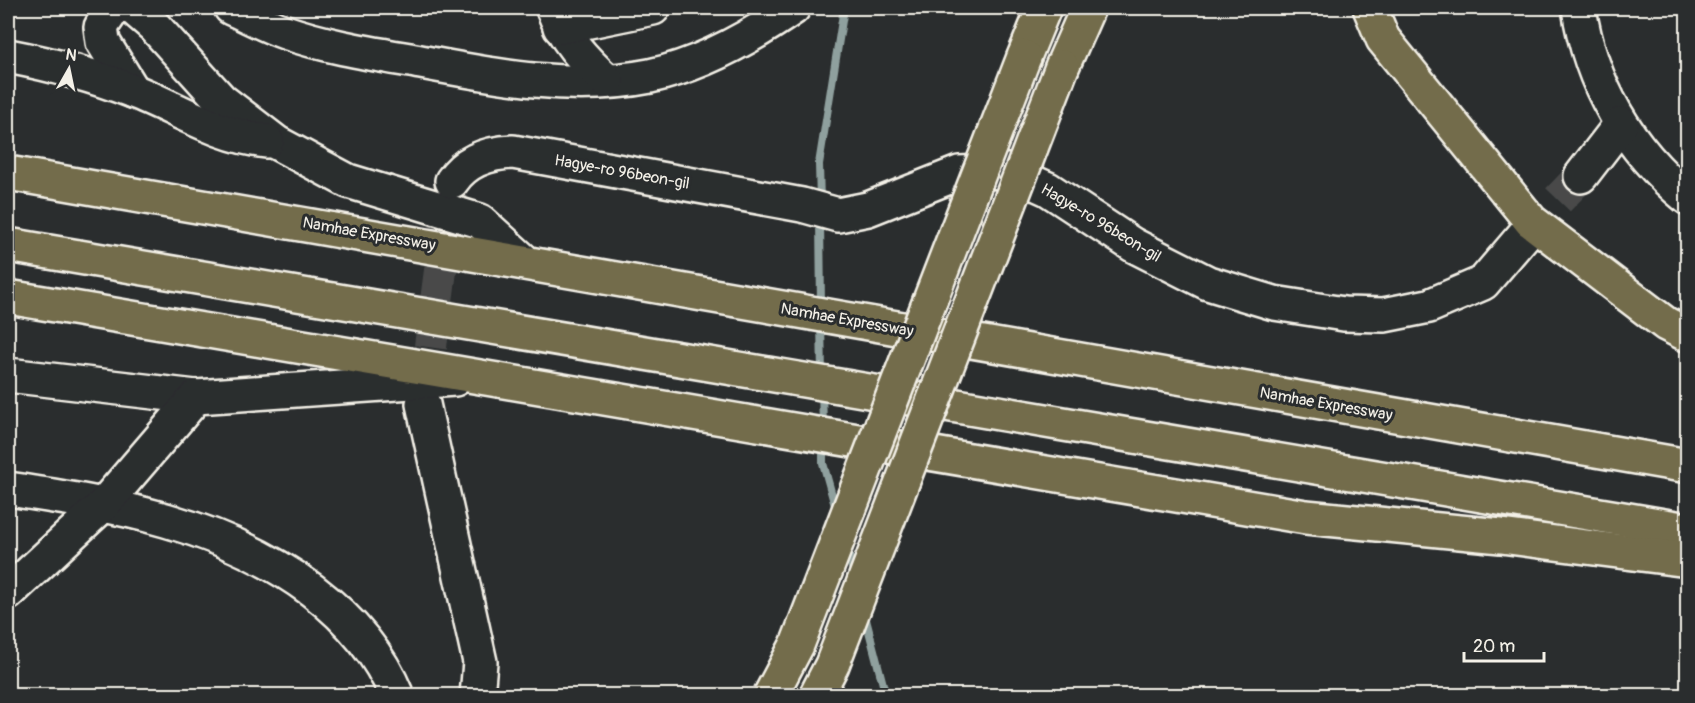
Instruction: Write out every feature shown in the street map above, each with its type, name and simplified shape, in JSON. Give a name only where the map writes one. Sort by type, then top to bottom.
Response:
[{"type":"highway","points":[[770,696],[797,645],[810,613],[1044,8]]},
{"type":"highway","points":[[816,696],[832,665],[1062,68],[1088,8]]},
{"type":"highway","points":[[1370,8],[1383,39],[1531,221],[1666,324],[1688,335]]},
{"type":"highway","name":"Namhae Expressway","points":[[8,173],[524,261],[839,319],[1688,466]]},
{"type":"highway","points":[[8,245],[840,388],[1688,530]]},
{"type":"highway","points":[[8,297],[1306,517],[1501,537],[1688,560]]},
{"type":"street","points":[[114,8],[101,27],[103,42],[133,91]]},
{"type":"street","points":[[133,8],[154,26],[221,100],[277,143],[348,182],[480,221],[524,261]]},
{"type":"street","points":[[231,8],[285,32],[377,54],[540,81],[607,81],[651,75],[708,56],[758,33],[793,8]]},
{"type":"street","points":[[607,81],[575,49],[556,17],[653,8]]},
{"type":"street","points":[[1579,8],[1583,38],[1595,75],[1621,124],[1652,162],[1688,198]]},
{"type":"street","points":[[8,56],[79,72],[133,91],[241,138],[277,143]]},
{"type":"street","points":[[1581,176],[1621,124]]},
{"type":"street","name":"Hagye-ro 96beon-gil","points":[[452,181],[460,169],[475,160],[494,153],[513,152],[802,205],[838,215],[868,209],[959,173],[1008,171],[1048,189],[1133,245],[1208,283],[1274,303],[1344,314],[1384,315],[1429,306],[1483,283],[1524,235]]},
{"type":"street","points":[[8,375],[196,398],[485,377]]},
{"type":"street","points":[[9,589],[105,503],[196,398]]},
{"type":"street","points":[[423,404],[480,663],[477,696]]},
{"type":"street","points":[[8,489],[105,503],[175,521],[231,542],[281,567],[345,617],[387,671],[397,696]]},
{"type":"waterway","points":[[820,202],[819,164],[844,8]]},
{"type":"waterway","points":[[820,218],[821,307]]},
{"type":"waterway","points":[[821,320],[822,376]]},
{"type":"waterway","points":[[822,389],[823,427]]},
{"type":"waterway","points":[[823,443],[823,463],[837,513]]},
{"type":"waterway","points":[[847,548],[854,576]]},
{"type":"waterway","points":[[864,612],[886,696]]},
{"type":"tunnel","points":[[1524,235],[1581,176]]},
{"type":"tunnel","points":[[424,396],[452,183]]}]
